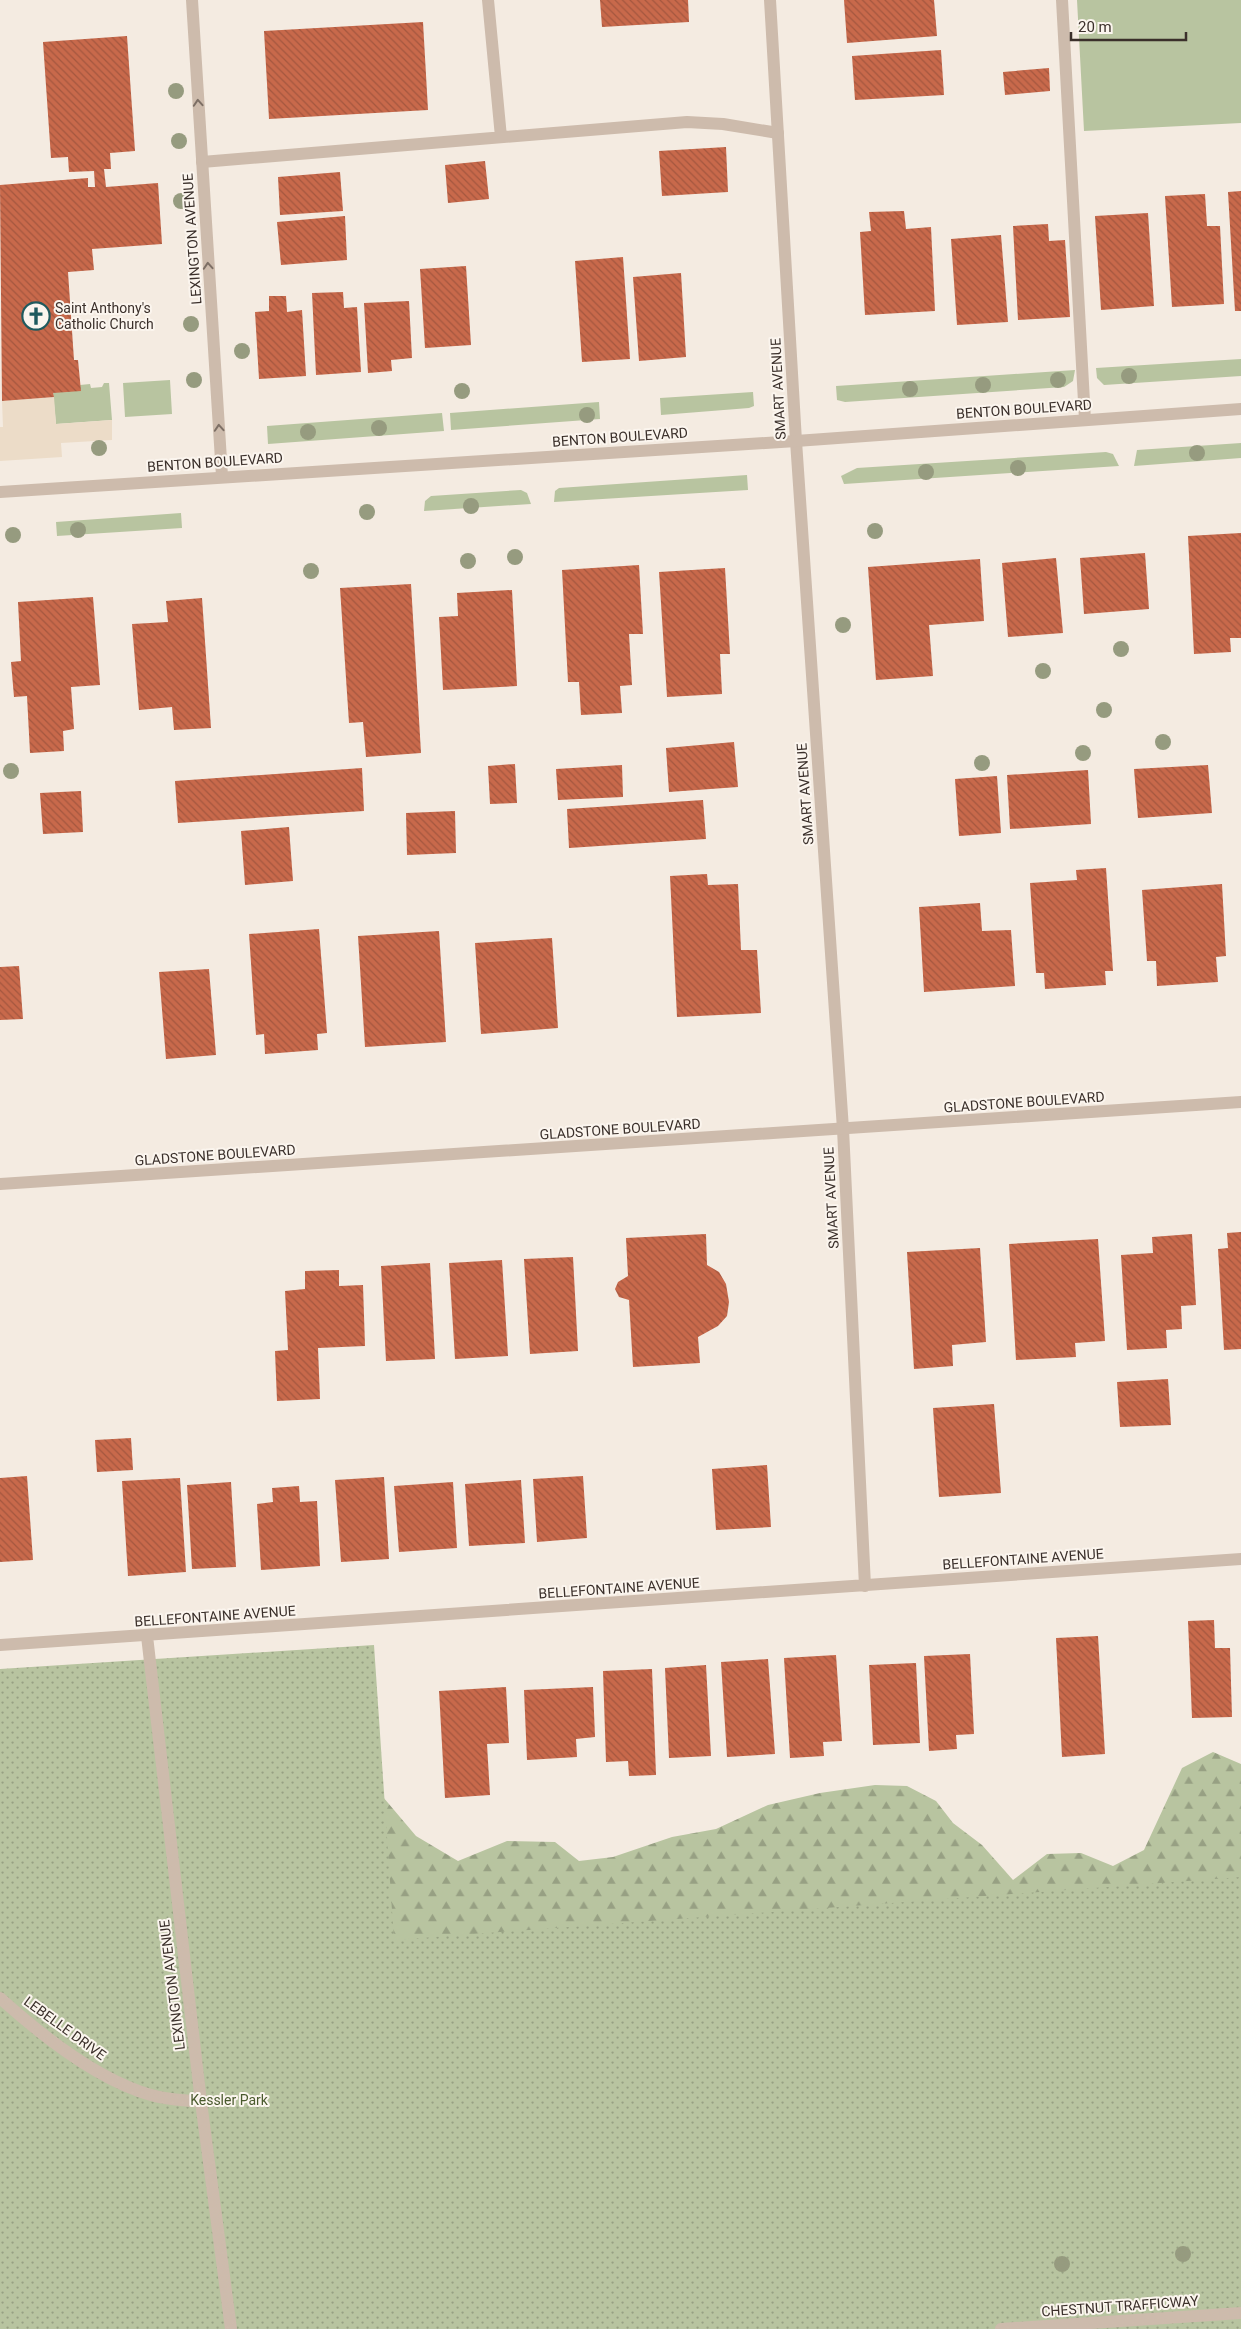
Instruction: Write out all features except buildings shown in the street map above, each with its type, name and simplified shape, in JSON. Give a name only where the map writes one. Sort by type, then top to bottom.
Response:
[{"type":"street","name":"LEXINGTON AVENUE","points":[[192,0],[222,476]]},
{"type":"street","points":[[488,0],[501,137]]},
{"type":"street","name":"SMART AVENUE","points":[[770,0],[796,441],[843,1130],[865,1586]]},
{"type":"street","points":[[1062,0],[1086,420]]},
{"type":"street","points":[[202,162],[687,122],[723,124],[778,133]]},
{"type":"street","name":"BENTON BOULEVARD","points":[[0,492],[222,476],[796,441],[1241,409]]},
{"type":"street","name":"GLADSTONE BOULEVARD","points":[[0,1184],[843,1130],[1241,1102]]},
{"type":"street","name":"BELLEFONTAINE AVENUE","points":[[0,1645],[1241,1559]]},
{"type":"street","name":"LEXINGTON AVENUE","points":[[147,1636],[210,2184],[231,2329]]},
{"type":"street","name":"LEBELLE DRIVE","points":[[0,1998],[57,2044],[112,2078],[152,2096],[201,2102]]},
{"type":"street","name":"CHESTNUT TRAFFICWAY","points":[[1001,2329],[1241,2314]]},
{"type":"green space","points":[[1077,0],[1241,0],[1241,123],[1084,131]]},
{"type":"green space","points":[[1241,359],[1241,376],[1104,385],[1097,378],[1096,368]]},
{"type":"green space","points":[[1075,370],[1073,381],[1064,387],[845,402],[837,400],[836,386]]},
{"type":"green space","points":[[170,380],[172,414],[125,417],[123,383]]},
{"type":"green space","points":[[104,383],[109,383],[112,420],[56,424],[53,393],[80,385],[90,384],[91,388],[102,387]]},
{"type":"green space","points":[[753,392],[754,406],[749,408],[661,415],[660,398]]},
{"type":"green space","points":[[599,402],[600,419],[451,430],[450,413]]},
{"type":"green space","points":[[442,413],[444,431],[268,444],[267,426]]},
{"type":"green space","points":[[1241,443],[1241,458],[1134,466],[1137,450]]},
{"type":"green space","points":[[1106,452],[1113,454],[1119,466],[844,484],[841,476],[857,468]]},
{"type":"green space","points":[[747,475],[748,490],[554,502],[555,491],[559,488]]},
{"type":"green space","points":[[521,490],[527,493],[531,504],[424,511],[425,501],[431,496]]},
{"type":"green space","points":[[181,513],[182,528],[57,536],[56,522]]},
{"type":"green space","name":"Kessler Park","points":[[374,1645],[394,1940],[1241,1877],[1241,2329],[0,2329],[0,1669]]},
{"type":"green space","points":[[216,1672],[372,1784],[416,1836],[458,1861],[507,1841],[555,1842],[579,1861],[613,1857],[672,1837],[716,1829],[768,1805],[820,1793],[875,1785],[907,1786],[936,1801],[953,1823],[982,1845],[1013,1880],[1047,1854],[1081,1853],[1113,1866],[1144,1850],[1182,1768],[1213,1752],[1241,1764],[1241,2014],[555,2184]]},
{"type":"shaded area","points":[[54,397],[56,424],[112,420],[112,440],[61,443],[62,457],[0,461],[0,427],[3,427],[2,401]]},
{"type":"place","name":"Saint Anthony's Catholic Church","points":[[36,316]]}]
